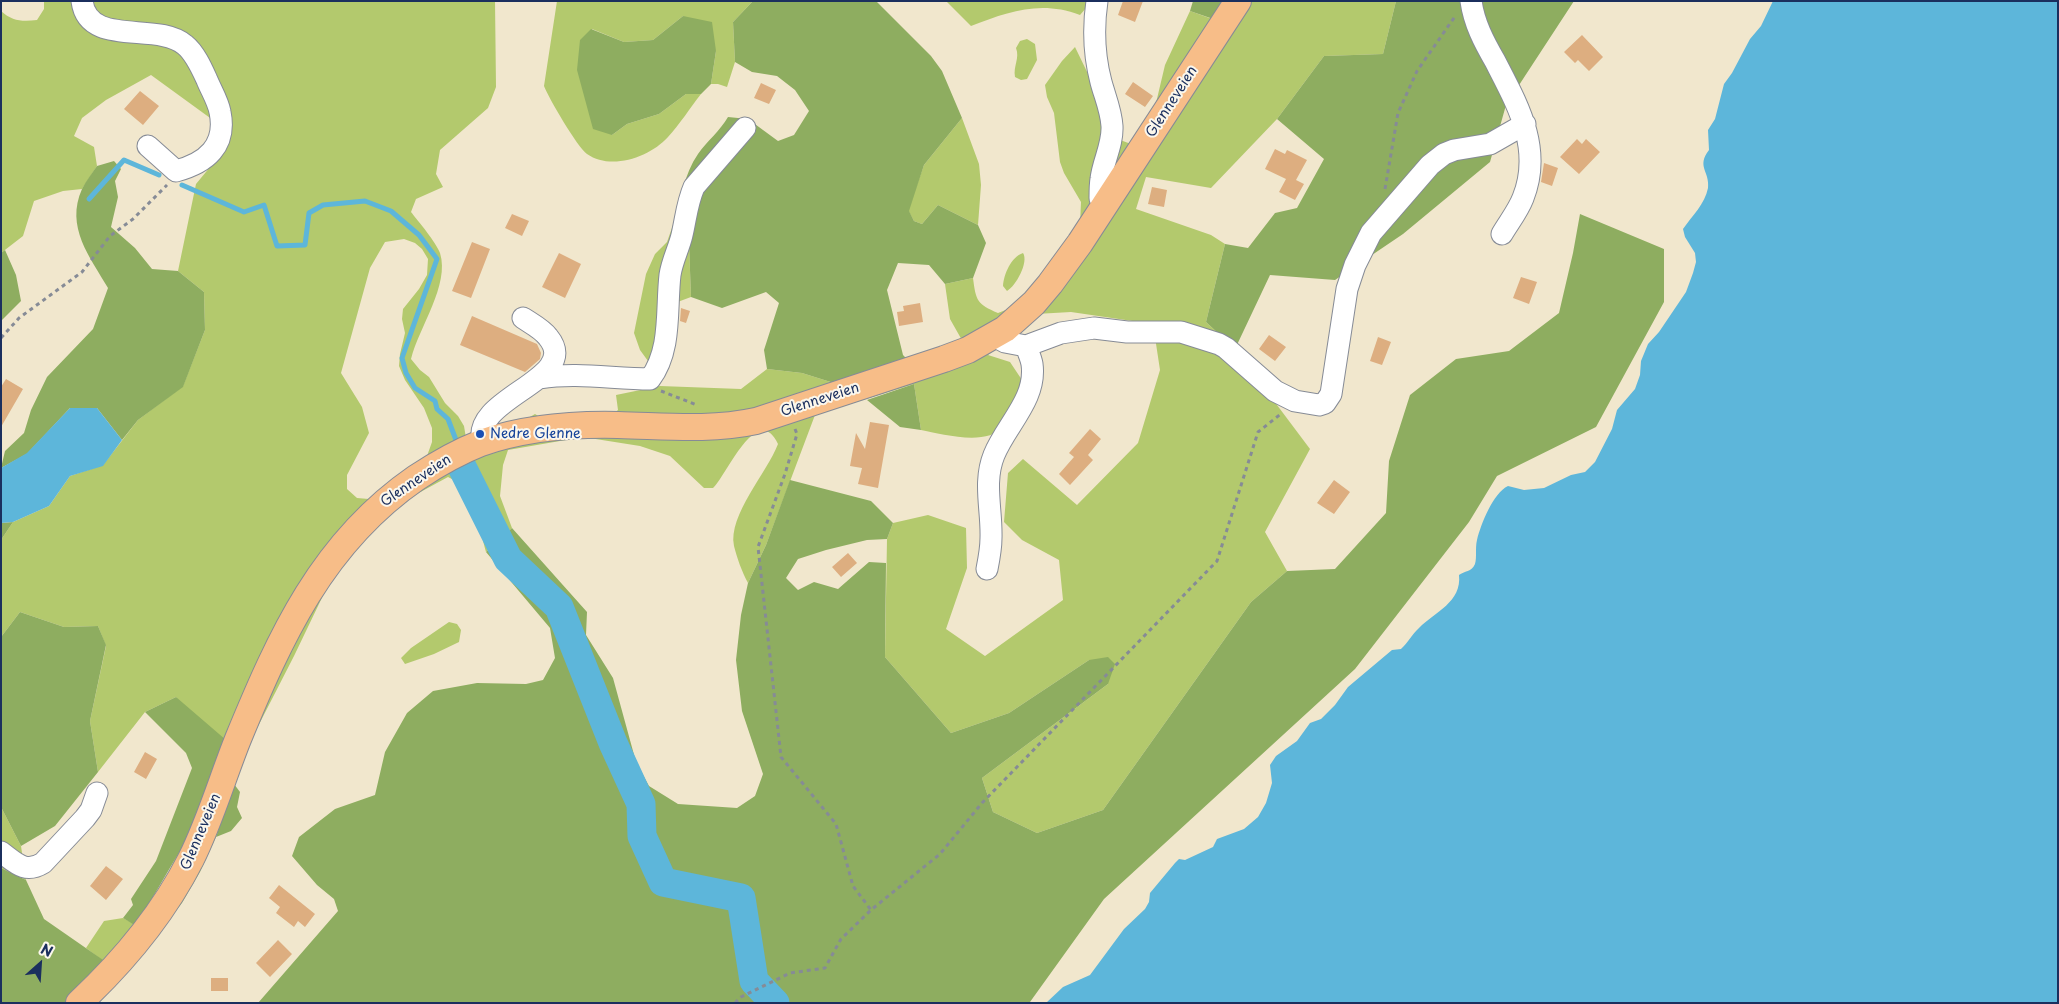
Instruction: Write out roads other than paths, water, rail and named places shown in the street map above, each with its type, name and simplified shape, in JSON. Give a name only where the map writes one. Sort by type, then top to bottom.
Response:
[{"type":"main road","name":"Glenneveien","points":[[79,1003],[126,955],[158,914],[176,886],[204,829],[238,739],[278,650],[312,585],[352,532],[401,489],[435,465],[483,443],[514,434],[563,427],[617,425],[697,428],[737,425],[756,421],[944,359],[968,350],[994,336],[1034,303],[1080,243],[1238,1]]},
{"type":"street","points":[[82,1],[83,11],[91,22],[99,26],[114,30],[174,36],[187,46],[201,67],[220,110],[221,132],[215,147],[207,158],[176,171],[148,146]]},
{"type":"street","points":[[1096,1],[1095,54],[1113,128],[1110,148],[1101,178],[1100,198],[1106,202]]},
{"type":"street","points":[[1465,5],[1519,106],[1525,124],[1530,152],[1526,186],[1519,206],[1502,234]]},
{"type":"street","points":[[994,336],[1005,342],[1026,346],[1061,333],[1094,328],[1127,332],[1188,334],[1226,348],[1276,391],[1295,401],[1319,405],[1329,399],[1347,289],[1362,248],[1379,224],[1430,165],[1444,154],[1454,150],[1490,144],[1525,124]]},
{"type":"street","points":[[540,378],[558,375],[584,375],[650,378],[656,371],[662,351],[670,275],[682,234],[690,196],[698,180],[745,128]]},
{"type":"street","points":[[483,443],[481,430],[490,414],[540,378],[554,358],[553,345],[545,333],[524,318]]},
{"type":"street","points":[[988,569],[991,538],[988,491],[990,470],[994,455],[1022,408],[1032,383],[1032,363],[1026,346]]},
{"type":"street","points":[[1,852],[26,868],[35,868],[43,863],[86,818],[97,793]]},
{"type":"water","points":[[1773,1],[2058,1],[2058,1003],[1046,1003],[1063,987],[1090,975],[1124,929],[1145,909],[1149,902],[1150,893],[1179,859],[1185,860],[1213,847],[1217,839],[1244,829],[1258,817],[1266,803],[1272,783],[1270,765],[1276,756],[1297,741],[1310,723],[1321,719],[1335,705],[1348,687],[1392,650],[1401,649],[1425,622],[1446,606],[1456,592],[1459,584],[1459,575],[1474,567],[1476,543],[1481,526],[1497,495],[1508,486],[1524,490],[1544,488],[1571,475],[1585,472],[1595,462],[1612,429],[1617,410],[1635,389],[1640,375],[1641,361],[1648,344],[1659,332],[1686,292],[1696,262],[1695,253],[1685,237],[1683,229],[1701,205],[1708,188],[1703,165],[1709,150],[1708,130],[1715,119],[1724,84],[1750,39],[1761,26]]},
{"type":"water","points":[[70,408],[97,408],[122,440],[103,466],[70,476],[49,506],[13,522],[1,523],[1,468],[27,453]]},
{"type":"waterway","points":[[89,199],[124,160],[159,175]]},
{"type":"waterway","points":[[182,185],[244,212],[264,205],[277,246],[305,245],[309,213],[323,205],[365,201],[391,211],[419,235],[437,259],[402,358],[406,373],[415,388],[435,401],[437,409],[448,419],[456,440]]},
{"type":"waterway","points":[[462,467],[508,559],[559,607],[613,743],[641,804],[642,836],[663,882],[741,898],[754,981],[775,1003]]},
{"type":"place","name":"Nedre Glenne","points":[[480,434]]}]
